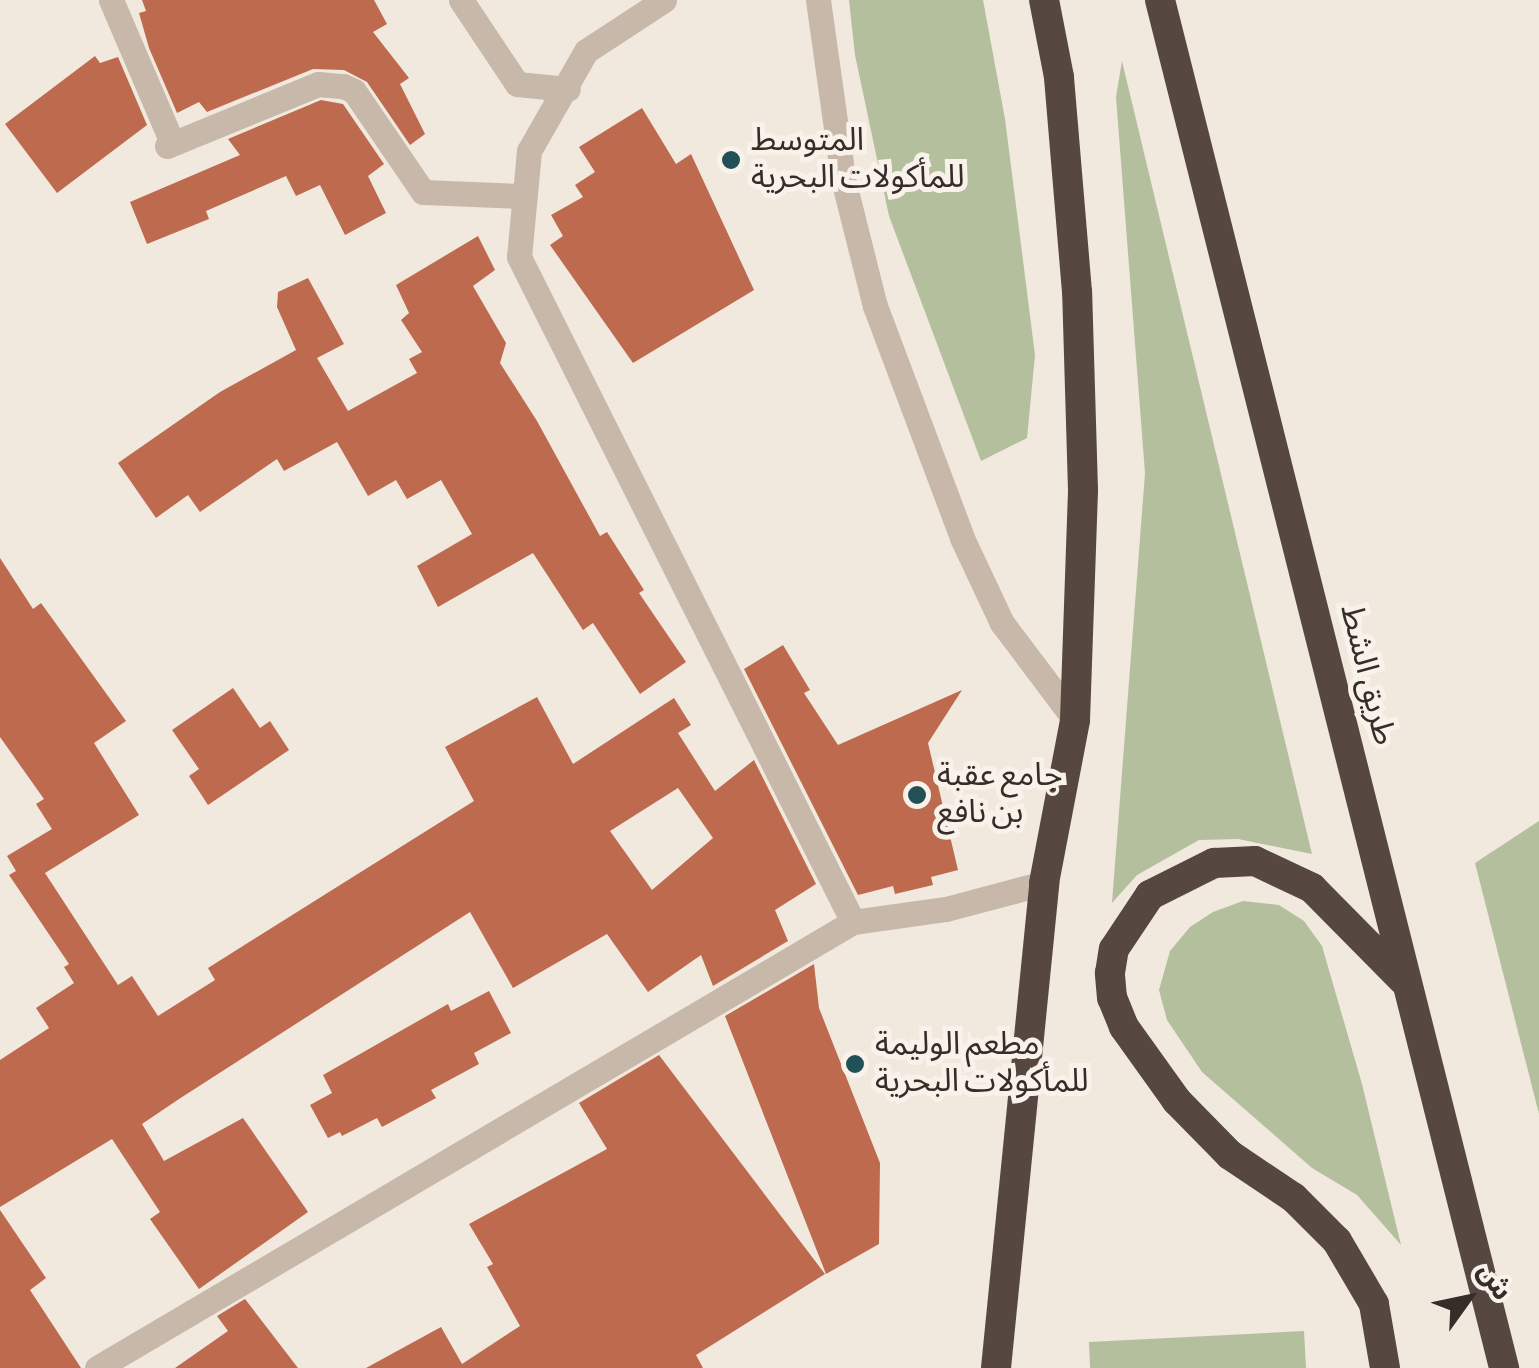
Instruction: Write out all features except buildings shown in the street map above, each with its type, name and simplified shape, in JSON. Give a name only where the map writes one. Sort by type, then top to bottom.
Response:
[{"type":"highway","points":[[995,1365],[1044,883],[1075,720],[1083,490],[1077,292],[1059,76],[1044,0]]},
{"type":"highway","name":"طريق الشط","points":[[1160,0],[1337,696],[1403,980],[1504,1368]]},
{"type":"highway","points":[[1385,1368],[1374,1304],[1354,1265],[1324,1224],[1230,1155],[1177,1102],[1124,1027],[1112,998],[1110,973],[1114,949],[1150,895],[1214,863],[1254,860],[1312,888],[1403,980]]},
{"type":"street","points":[[111,0],[172,142],[167,146],[318,84],[342,86],[354,91],[423,192],[522,196]]},
{"type":"street","points":[[461,0],[517,84],[568,89]]},
{"type":"street","points":[[664,0],[586,52],[530,151],[522,196],[519,256],[853,922]]},
{"type":"street","points":[[818,0],[843,179],[875,306],[962,538],[1002,622],[1075,720]]},
{"type":"street","points":[[98,1368],[853,922],[946,909],[1044,883]]},
{"type":"green space","points":[[849,0],[983,0],[1005,119],[1035,355],[1027,438],[981,461],[889,216],[855,55]]},
{"type":"green space","points":[[1122,61],[1312,854],[1238,839],[1199,840],[1137,875],[1112,903],[1145,473],[1116,97]]},
{"type":"green space","points":[[1539,821],[1539,1114],[1475,863]]},
{"type":"green space","points":[[1243,901],[1279,905],[1304,921],[1322,946],[1362,1084],[1401,1245],[1357,1195],[1312,1168],[1202,1072],[1167,1020],[1159,990],[1170,951],[1190,927],[1213,912]]},
{"type":"green space","points":[[1304,1331],[1306,1368],[1090,1368],[1089,1342]]},
{"type":"place","name":"المتوسط للمأكولات البحرية","points":[[731,160]]},
{"type":"place","name":"جامع عقبة بن نافع","points":[[917,795]]},
{"type":"place","name":"مطعم الوليمة للمأكولات البحرية","points":[[855,1064]]}]
